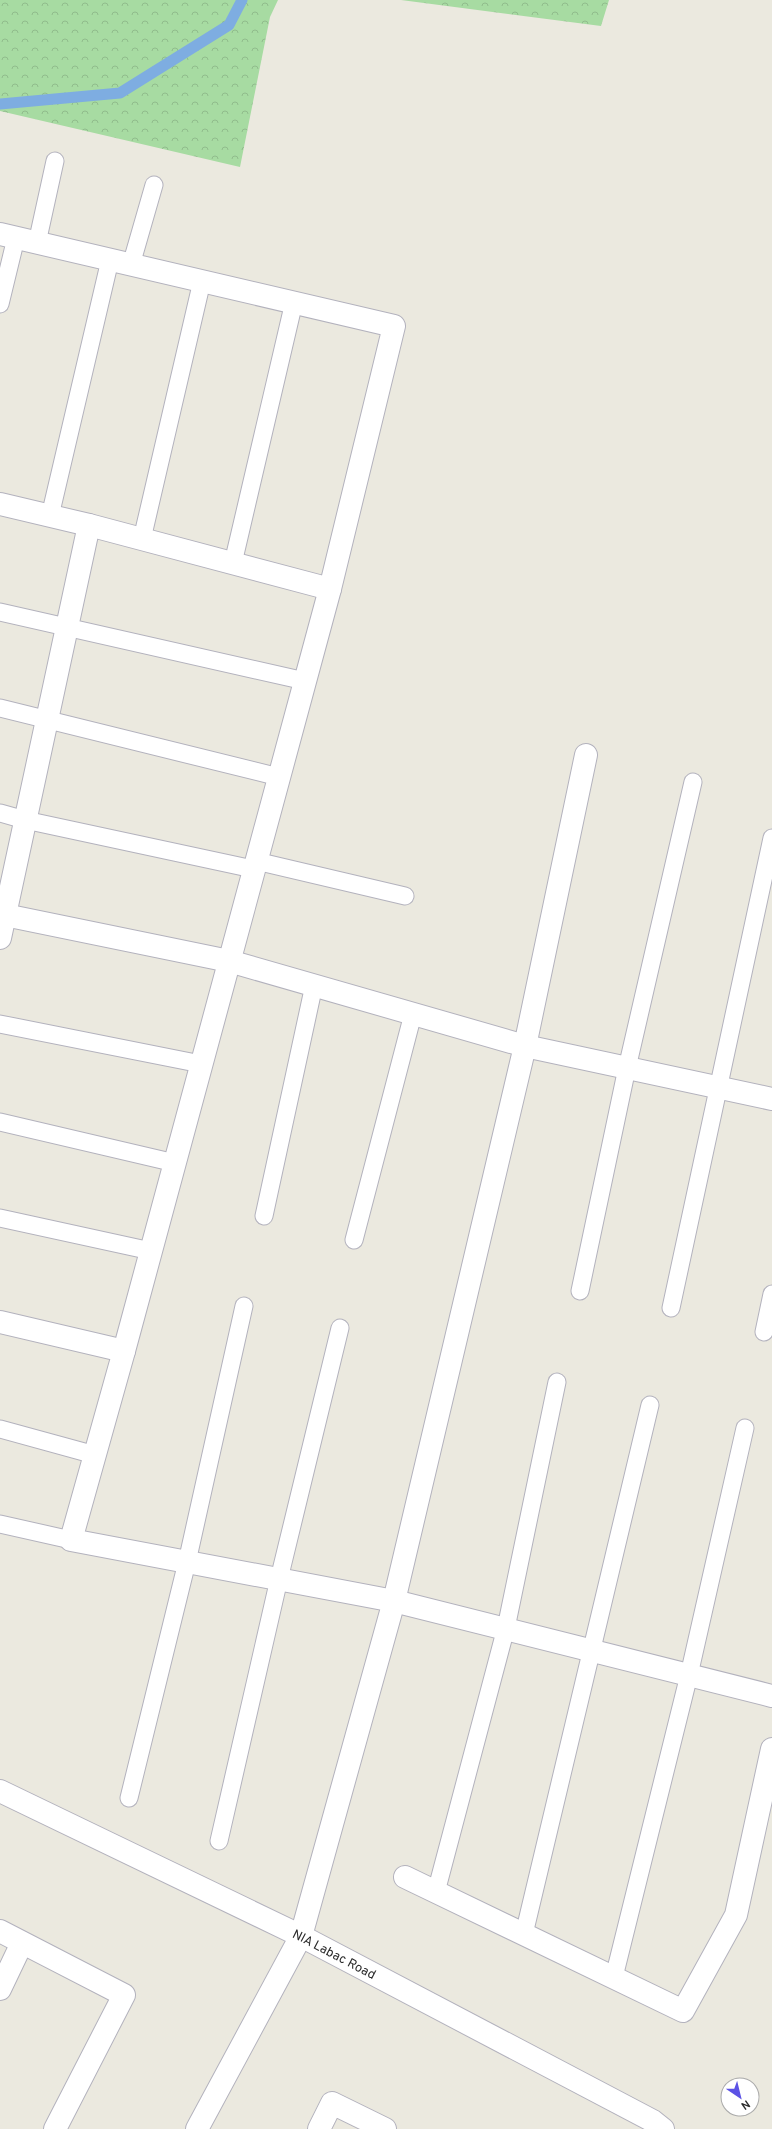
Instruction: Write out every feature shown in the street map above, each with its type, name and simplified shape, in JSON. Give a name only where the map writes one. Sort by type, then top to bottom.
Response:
[{"type":"street","points":[[18,238],[394,326],[330,589],[124,1351],[71,1540],[394,1601],[772,1696]]},
{"type":"street","points":[[0,504],[89,525],[330,589]]},
{"type":"street","points":[[0,938],[3,914],[26,820],[89,525]]},
{"type":"street","points":[[197,2129],[301,1936],[394,1601],[525,1046],[586,755]]},
{"type":"street","points":[[3,914],[229,961],[525,1046],[772,1099]]},
{"type":"street","points":[[0,1322],[124,1351]]},
{"type":"street","points":[[405,1876],[684,2011],[736,1915],[772,1749]]},
{"type":"street","name":"NIA Labac Road","points":[[0,1791],[301,1936],[653,2121],[662,2129]]},
{"type":"street","points":[[0,1931],[124,1995],[55,2129]]},
{"type":"street","points":[[0,1989],[22,1943]]},
{"type":"street","points":[[319,2129],[332,2103],[385,2129]]},
{"type":"lane","points":[[0,304],[18,238],[55,161]]},
{"type":"lane","points":[[131,265],[154,185]]},
{"type":"lane","points":[[50,516],[110,260]]},
{"type":"lane","points":[[142,539],[202,281]]},
{"type":"lane","points":[[232,563],[294,302]]},
{"type":"lane","points":[[0,612],[305,681]]},
{"type":"lane","points":[[0,708],[279,777]]},
{"type":"lane","points":[[580,1291],[627,1068],[693,782]]},
{"type":"lane","points":[[0,813],[26,820],[404,896]]},
{"type":"lane","points":[[671,1308],[772,838]]},
{"type":"lane","points":[[264,1216],[314,985]]},
{"type":"lane","points":[[354,1240],[413,1014]]},
{"type":"lane","points":[[0,1024],[201,1064]]},
{"type":"lane","points":[[0,1122],[175,1163]]},
{"type":"lane","points":[[0,1218],[151,1251]]},
{"type":"lane","points":[[764,1332],[772,1294]]},
{"type":"lane","points":[[129,1798],[187,1562],[244,1306]]},
{"type":"lane","points":[[219,1841],[279,1579],[340,1328]]},
{"type":"lane","points":[[436,1892],[506,1628],[557,1382]]},
{"type":"lane","points":[[524,1934],[650,1405]]},
{"type":"lane","points":[[614,1977],[689,1675],[745,1428]]},
{"type":"lane","points":[[0,1429],[95,1455]]},
{"type":"lane","points":[[0,1524],[71,1540]]},
{"type":"green space","points":[[0,0],[278,0],[270,17],[240,167],[0,111]]},
{"type":"green space","points":[[401,0],[609,0],[601,26]]},
{"type":"waterway","points":[[0,104],[120,93],[229,25],[242,0]]}]
